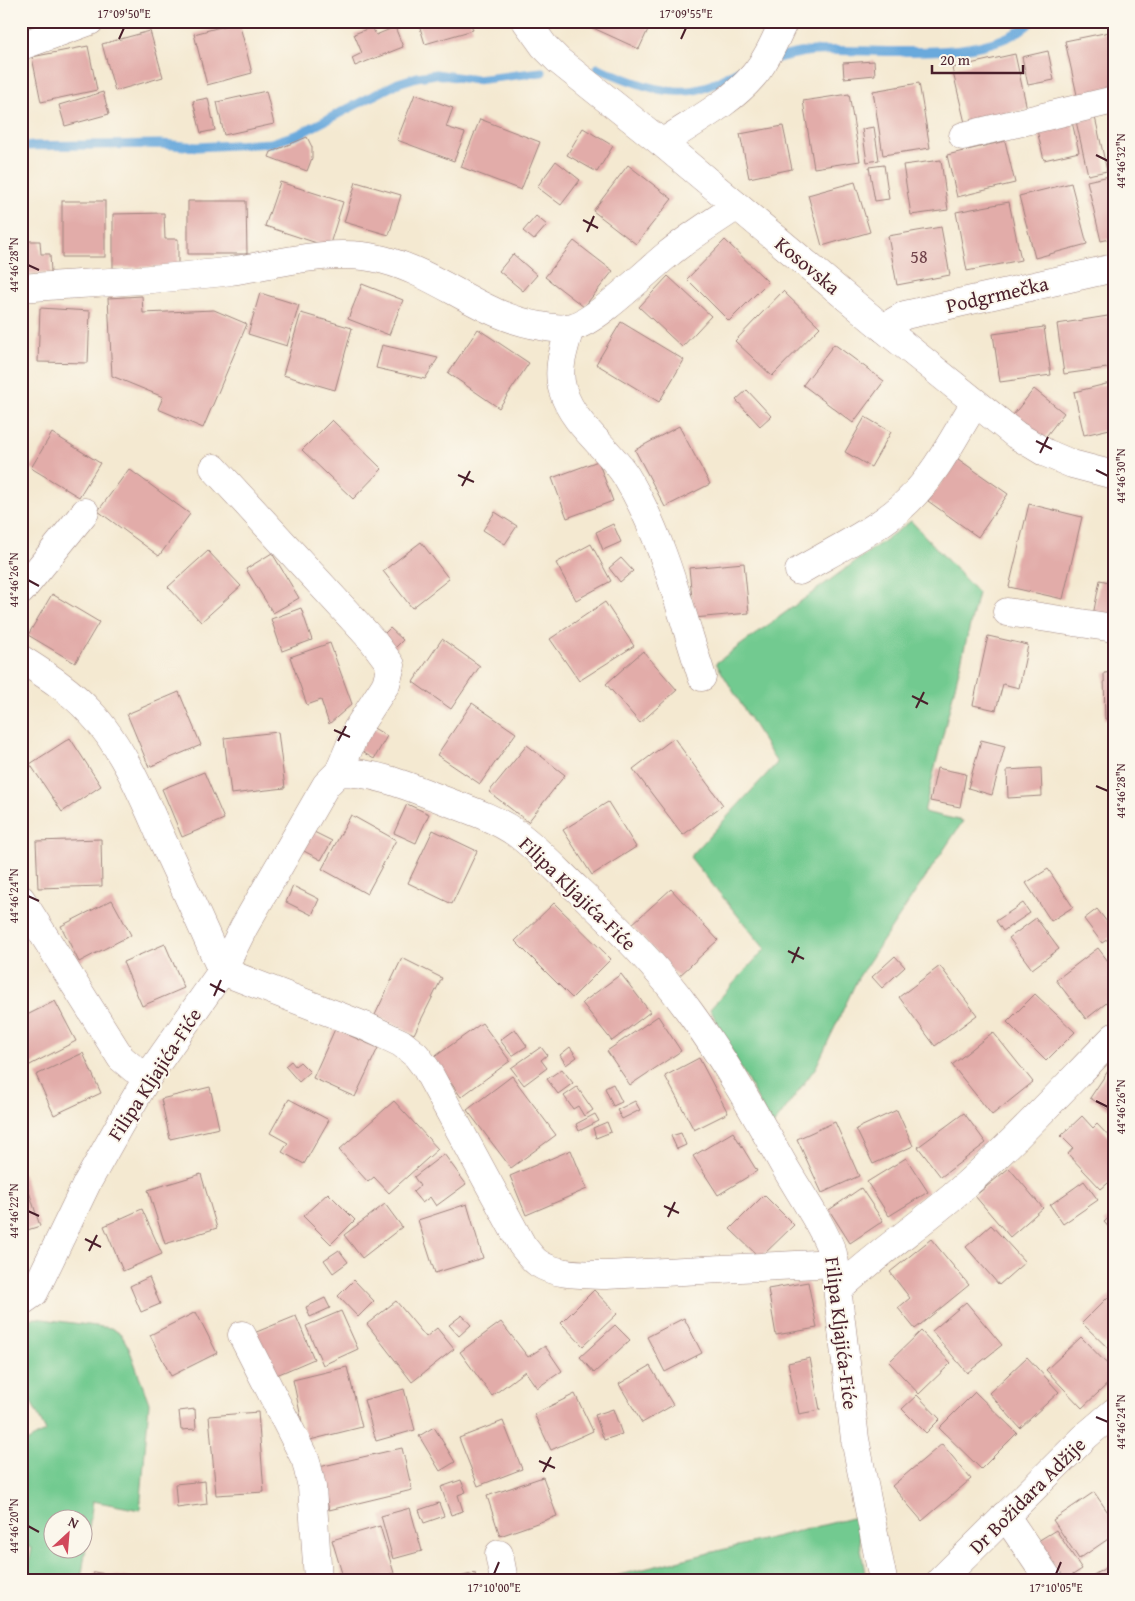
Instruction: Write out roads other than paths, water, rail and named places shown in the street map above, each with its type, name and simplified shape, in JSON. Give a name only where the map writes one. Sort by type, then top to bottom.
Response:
[{"type":"street","points":[[21,46],[90,21]]},
{"type":"street","name":"Kosovska","points":[[526,21],[544,46],[559,61],[662,143],[1016,435],[1046,453],[1072,464],[1114,475]]},
{"type":"street","points":[[662,143],[728,99],[754,75],[778,33]]},
{"type":"street","points":[[963,136],[1114,100]]},
{"type":"street","points":[[21,288],[230,271],[308,257],[335,255],[382,260],[402,266],[439,282],[494,314],[522,323],[570,328],[591,319],[669,253],[737,206]]},
{"type":"street","name":"Podgrmečka","points":[[884,328],[905,315],[1114,268]]},
{"type":"street","points":[[570,328],[560,374],[563,392],[576,415],[625,474],[654,530],[702,677]]},
{"type":"street","points":[[799,571],[888,518],[909,501],[946,450],[975,403]]},
{"type":"street","points":[[214,468],[374,642],[391,665],[386,684],[357,729],[339,772]]},
{"type":"street","points":[[21,591],[85,512]]},
{"type":"street","points":[[1007,612],[1114,628]]},
{"type":"street","points":[[21,659],[56,681],[72,694],[92,713],[106,733],[144,799],[222,971],[365,1026],[401,1043],[414,1053],[426,1068],[522,1245],[537,1262],[553,1270],[572,1274],[835,1263]]},
{"type":"street","name":"Filipa Kljajića-Fiće","points":[[21,1302],[34,1293],[87,1183],[149,1075],[222,971],[244,927],[326,785],[339,772],[369,774],[412,788],[491,820],[515,832],[625,935],[688,1009],[726,1065],[822,1230],[833,1254],[855,1439],[883,1580]]},
{"type":"street","points":[[21,900],[121,1058],[134,1069],[149,1075]]},
{"type":"street","points":[[838,1290],[868,1262],[952,1197],[1032,1121],[1114,1036]]},
{"type":"street","points":[[242,1335],[306,1461],[312,1488],[318,1580]]},
{"type":"street","name":"Dr Božidara Adžije","points":[[941,1580],[1086,1435],[1114,1412]]},
{"type":"street","points":[[1005,1516],[1049,1580]]},
{"type":"waterway","points":[[773,59],[814,51],[897,52],[959,49],[987,44],[1012,35],[1032,21]]},
{"type":"waterway","points":[[598,68],[649,87],[662,90],[689,91],[716,83],[753,65]]},
{"type":"waterway","points":[[21,146],[161,144],[197,147],[271,143],[299,134],[398,83],[417,77],[436,74],[476,80],[542,72]]}]
